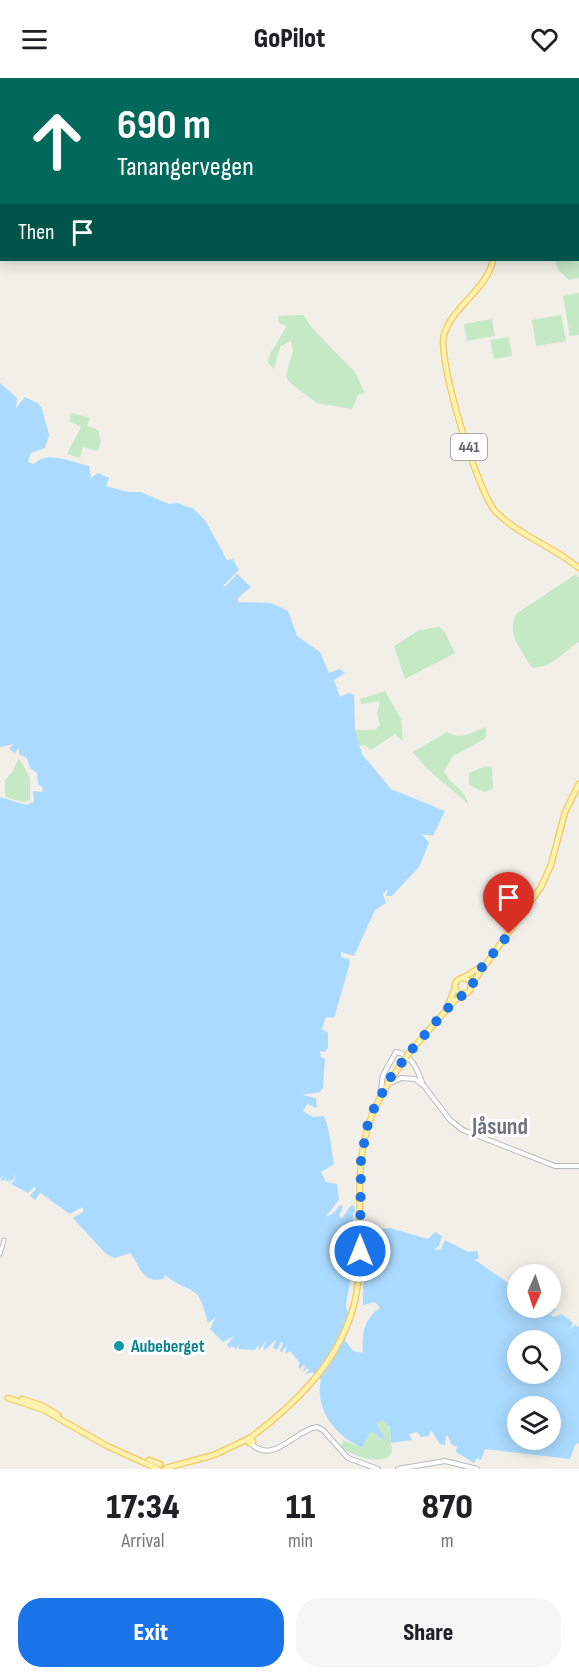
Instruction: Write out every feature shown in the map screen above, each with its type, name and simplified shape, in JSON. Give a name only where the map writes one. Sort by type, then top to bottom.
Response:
[{"type":"main road","name":"441","points":[[491,261],[475,289],[450,320],[444,336],[442,352],[480,486],[490,505],[506,521],[579,568]]},
{"type":"main road","points":[[0,1397],[24,1399],[43,1406],[111,1448],[162,1467],[214,1455],[250,1441],[297,1398],[334,1352],[353,1306],[359,1271],[363,1149],[367,1127],[380,1097],[407,1056],[444,1013],[468,992],[482,967],[518,922],[541,887],[550,865],[565,812],[579,784]]},
{"type":"main road","points":[[444,1013],[456,982],[482,967]]},
{"type":"main road","points":[[462,978],[469,981],[471,985]]},
{"type":"main road","points":[[455,987],[457,992],[464,994]]},
{"type":"main road","points":[[380,1097],[382,1075],[394,1053],[400,1052],[419,1071],[424,1086],[447,1117],[465,1131],[555,1166],[579,1166]]},
{"type":"main road","points":[[413,1079],[413,1072],[419,1071]]},
{"type":"main road","points":[[385,1087],[398,1078],[413,1079],[424,1086]]},
{"type":"main road","points":[[250,1441],[261,1450],[274,1449],[317,1427],[323,1430],[348,1458],[378,1469]]},
{"type":"main road","points":[[398,1469],[440,1461],[477,1469]]},
{"type":"street","points":[[0,1254],[4,1240]]},
{"type":"green space","points":[[555,261],[579,261],[579,278],[569,280],[559,271]]},
{"type":"green space","points":[[579,293],[579,335],[570,336],[563,296]]},
{"type":"green space","points":[[303,315],[312,328],[354,371],[365,393],[358,395],[352,409],[317,403],[290,383],[286,376],[293,350],[291,341],[280,347],[274,369],[268,363],[270,354],[287,326],[279,323],[278,316]]},
{"type":"green space","points":[[561,315],[566,341],[536,346],[532,320]]},
{"type":"green space","points":[[492,319],[495,336],[467,341],[464,324]]},
{"type":"green space","points":[[509,337],[512,356],[494,359],[490,340]]},
{"type":"green space","points":[[72,413],[90,418],[87,426],[98,430],[101,442],[97,451],[83,447],[80,458],[67,454],[81,427],[69,421]]},
{"type":"green space","points":[[576,574],[579,578],[579,642],[551,663],[531,667],[514,636],[516,614]]},
{"type":"green space","points":[[439,627],[444,631],[455,653],[405,679],[394,646],[419,630]]},
{"type":"green space","points":[[385,691],[401,719],[403,741],[395,734],[371,750],[364,745],[359,746],[355,730],[375,730],[380,725],[377,714],[380,701],[361,704],[360,699]]},
{"type":"green space","points":[[486,727],[486,738],[453,756],[444,771],[467,799],[468,804],[432,773],[413,752],[447,732],[462,736]]},
{"type":"green space","points":[[19,758],[30,778],[30,800],[23,802],[5,797],[5,780],[13,771]]},
{"type":"green space","points":[[486,766],[492,768],[493,789],[484,792],[469,785],[469,773]]},
{"type":"green space","points":[[378,1420],[385,1421],[389,1428],[392,1451],[389,1456],[375,1460],[357,1456],[341,1447],[343,1440],[362,1448],[370,1432],[375,1433],[382,1440],[385,1438],[376,1423]]},
{"type":"water","points":[[0,383],[17,398],[16,408],[25,397],[39,404],[42,409],[49,435],[45,448],[31,453],[28,462],[34,464],[39,460],[53,457],[75,462],[89,466],[91,478],[98,473],[109,478],[106,486],[128,492],[141,492],[169,504],[177,503],[194,509],[205,520],[227,560],[233,559],[239,570],[222,587],[237,574],[251,587],[238,598],[238,602],[271,603],[288,611],[297,636],[320,652],[329,673],[340,669],[345,673],[334,680],[340,697],[348,693],[354,695],[355,730],[362,754],[391,789],[445,811],[433,836],[422,834],[429,843],[419,867],[392,896],[386,896],[388,889],[383,894],[386,903],[375,910],[354,956],[341,952],[341,957],[349,959],[350,963],[334,1018],[326,1017],[322,1029],[328,1033],[328,1048],[325,1052],[320,1051],[321,1057],[325,1059],[323,1088],[320,1092],[302,1095],[316,1098],[317,1108],[307,1104],[303,1111],[313,1117],[324,1116],[329,1133],[334,1164],[321,1172],[326,1182],[337,1184],[339,1199],[326,1217],[334,1213],[340,1205],[343,1206],[339,1216],[342,1218],[351,1205],[355,1207],[355,1264],[346,1304],[352,1321],[345,1340],[353,1351],[363,1353],[365,1328],[370,1317],[380,1308],[375,1302],[363,1305],[363,1240],[377,1230],[390,1228],[428,1239],[435,1232],[442,1236],[439,1246],[434,1249],[440,1250],[445,1240],[468,1252],[477,1251],[479,1258],[475,1260],[507,1282],[507,1318],[561,1318],[562,1314],[573,1323],[569,1330],[575,1325],[579,1327],[579,1443],[575,1445],[570,1459],[485,1449],[481,1460],[477,1458],[474,1463],[456,1452],[457,1447],[451,1444],[448,1436],[446,1436],[445,1445],[440,1444],[431,1430],[429,1436],[421,1437],[417,1432],[409,1434],[412,1440],[391,1443],[390,1427],[382,1420],[376,1423],[385,1438],[383,1440],[370,1432],[362,1448],[344,1437],[329,1421],[321,1401],[321,1379],[312,1372],[305,1375],[309,1370],[307,1368],[303,1372],[305,1366],[303,1365],[300,1369],[298,1367],[300,1363],[290,1351],[285,1354],[287,1345],[282,1352],[280,1351],[283,1343],[281,1342],[277,1350],[273,1348],[276,1340],[265,1350],[263,1348],[267,1340],[259,1350],[258,1344],[255,1350],[238,1349],[239,1344],[236,1349],[232,1346],[230,1348],[227,1345],[234,1336],[223,1342],[210,1329],[216,1317],[208,1323],[201,1300],[193,1291],[165,1275],[164,1279],[150,1279],[142,1272],[130,1253],[115,1258],[106,1254],[73,1218],[84,1211],[82,1207],[70,1214],[40,1193],[35,1200],[30,1196],[36,1189],[34,1187],[28,1193],[11,1184],[16,1178],[13,1174],[15,1178],[8,1183],[10,1178],[6,1182],[6,1176],[4,1181],[1,1180],[3,1175],[0,1179],[0,797],[26,805],[34,802],[33,791],[42,792],[43,788],[38,784],[37,773],[30,768],[27,758],[19,754],[19,747],[15,753],[9,749],[14,744],[0,747]]},
{"type":"pier","points":[[353,1212],[359,1212],[359,1227],[357,1275],[349,1304],[352,1308],[350,1316],[346,1307],[353,1262]]},
{"type":"place","name":"Aubeberget","points":[[119,1346]]},
{"type":"district","name":"Jåsund","points":[[500,1126]]},
{"type":"route","points":[[360,1251],[361,1160],[367,1127],[375,1106],[391,1077],[408,1054],[455,1000],[468,992],[473,979],[509,934]]}]
